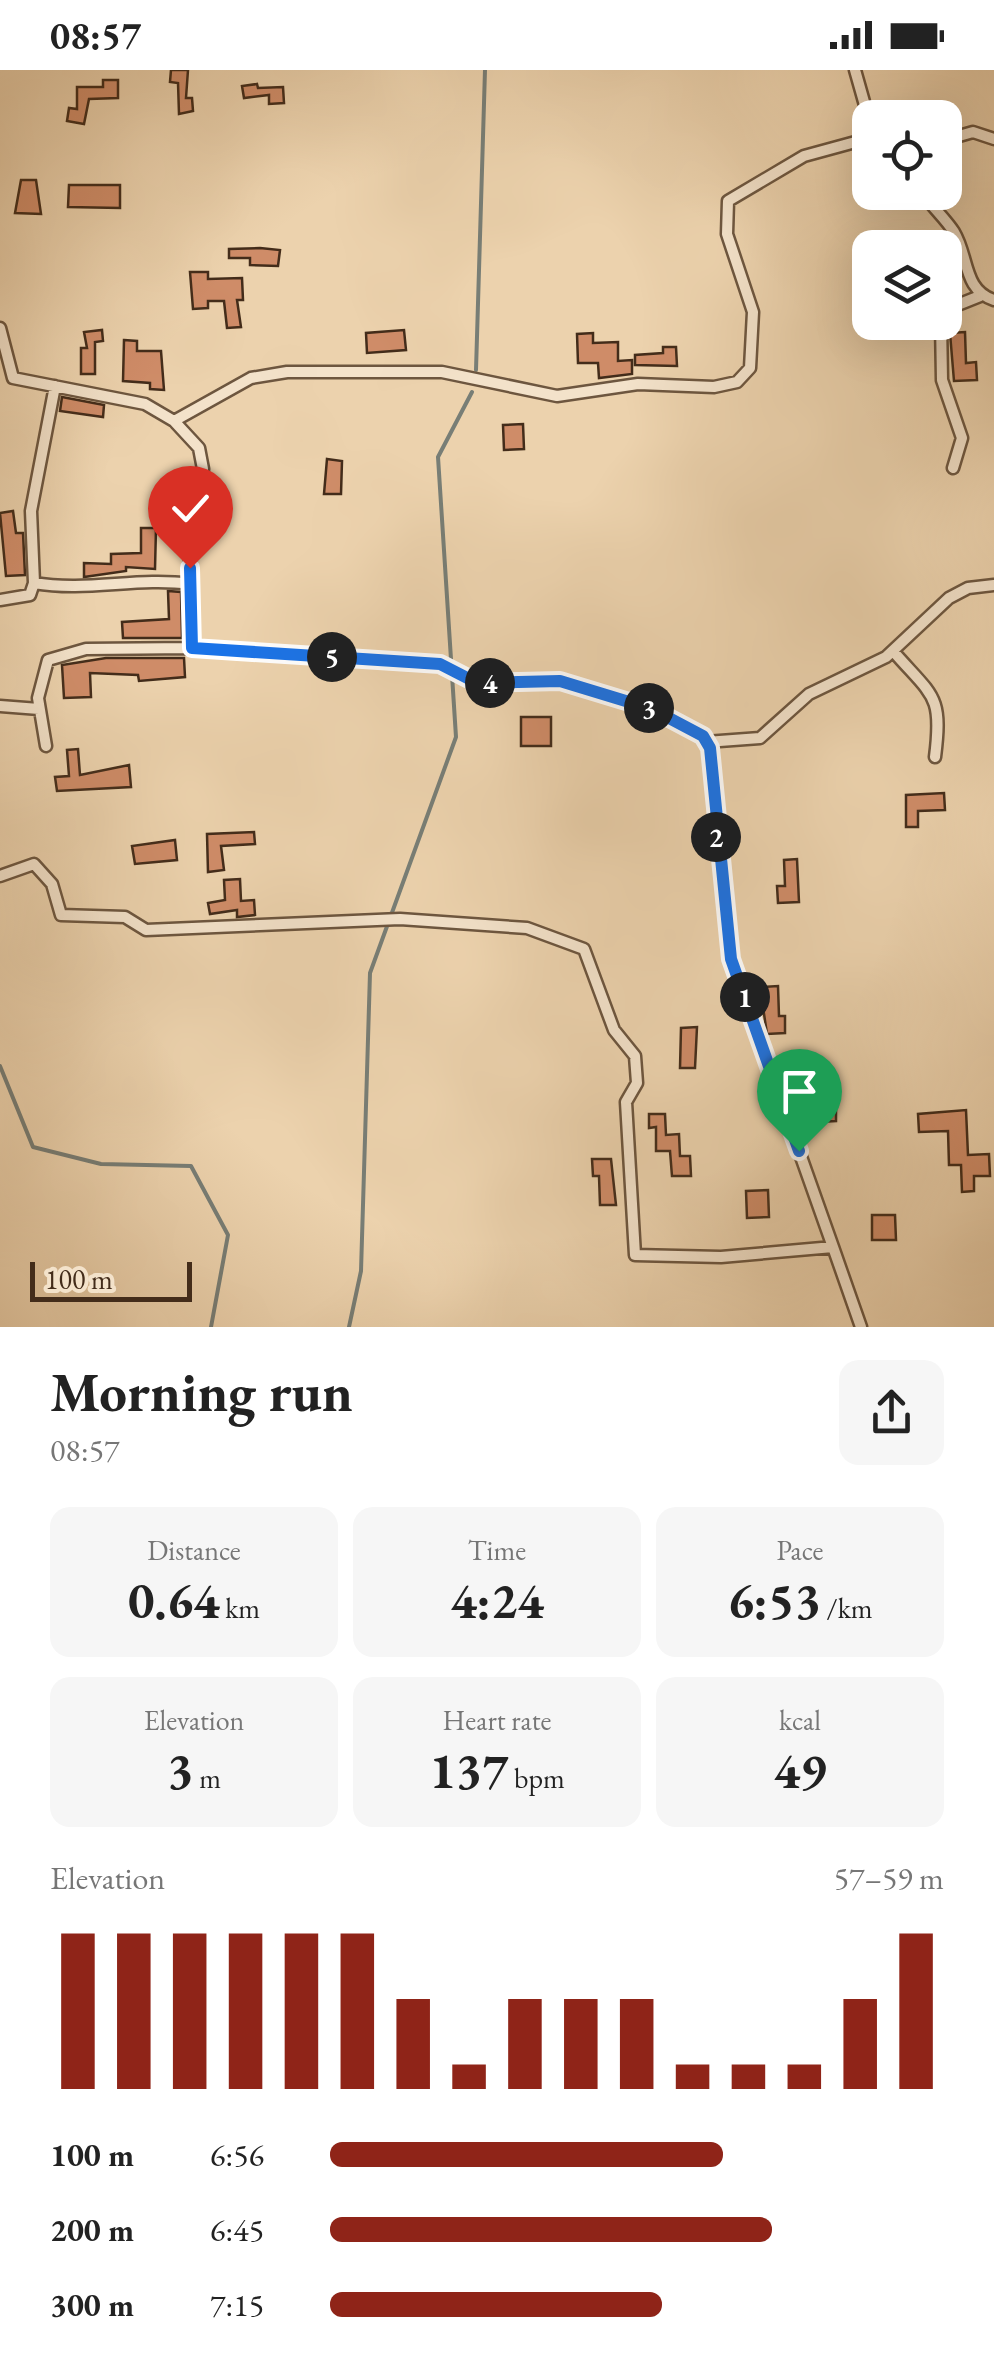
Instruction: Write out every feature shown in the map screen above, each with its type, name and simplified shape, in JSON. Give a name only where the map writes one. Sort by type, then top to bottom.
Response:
[{"type":"street","points":[[855,70],[863,100]]},
{"type":"street","points":[[962,135],[973,132],[994,139]]},
{"type":"street","points":[[174,421],[251,378],[287,372],[442,372],[557,396],[638,384],[714,387],[737,382],[750,368],[753,312],[727,234],[728,201],[804,156],[852,143]]},
{"type":"street","points":[[936,210],[954,232],[980,296]]},
{"type":"street","points":[[962,303],[980,296],[994,300]]},
{"type":"street","points":[[0,328],[12,378],[145,404],[174,421],[199,448],[203,469],[190,584],[192,648]]},
{"type":"street","points":[[941,340],[942,380],[962,438],[953,468]]},
{"type":"street","points":[[0,600],[30,595],[34,583],[31,511],[55,386]]},
{"type":"street","points":[[34,583],[100,588],[151,580],[190,584]]},
{"type":"street","points":[[706,742],[760,738],[809,694],[893,651],[949,598],[968,588],[994,584]]},
{"type":"street","points":[[46,746],[39,709],[41,674],[48,660],[100,648],[192,648],[446,666],[477,683],[571,684],[652,709],[694,730],[706,742],[731,959],[860,1327]]},
{"type":"street","points":[[893,651],[937,702],[940,736],[935,757]]},
{"type":"street","points":[[0,706],[39,709]]},
{"type":"street","points":[[0,876],[34,864],[52,884],[61,915],[125,917],[146,930],[391,919],[527,928],[584,949],[614,1030],[635,1056],[637,1083],[626,1102],[635,1255],[721,1257],[834,1247]]},
{"type":"building","points":[[171,70],[188,70],[186,98],[192,98],[193,111],[179,114],[178,83],[170,82]]},
{"type":"building","points":[[103,80],[118,80],[118,98],[89,99],[84,124],[67,121],[69,108],[77,109],[77,87],[103,87]]},
{"type":"building","points":[[257,84],[258,88],[283,87],[284,103],[269,104],[269,95],[244,98],[242,86]]},
{"type":"building","points":[[21,180],[36,180],[41,214],[15,213]]},
{"type":"building","points":[[69,185],[120,185],[120,208],[68,207]]},
{"type":"building","points":[[229,249],[280,250],[278,266],[250,265],[250,258],[229,258]]},
{"type":"building","points":[[190,272],[208,272],[208,279],[242,278],[243,300],[237,300],[241,327],[227,328],[224,301],[208,301],[208,308],[193,309]]},
{"type":"building","points":[[102,330],[103,341],[95,342],[95,374],[81,374],[81,348],[87,348],[84,332]]},
{"type":"building","points":[[404,330],[406,350],[367,353],[366,333]]},
{"type":"building","points":[[965,332],[966,363],[976,362],[977,380],[954,381],[951,340],[962,340]]},
{"type":"building","points":[[593,333],[593,343],[618,342],[618,361],[632,360],[632,374],[599,378],[598,363],[578,363],[577,334]]},
{"type":"building","points":[[124,340],[137,341],[137,351],[161,351],[164,390],[150,389],[150,383],[123,381]]},
{"type":"building","points":[[663,347],[676,347],[677,366],[635,365],[635,355],[663,353]]},
{"type":"building","points":[[62,397],[104,405],[103,417],[60,411]]},
{"type":"building","points":[[523,424],[524,449],[504,450],[503,425]]},
{"type":"building","points":[[327,459],[342,461],[341,494],[324,494]]},
{"type":"building","points":[[13,511],[16,533],[23,533],[25,575],[6,576],[0,513]]},
{"type":"building","points":[[141,528],[156,528],[155,569],[126,567],[126,571],[84,577],[84,563],[111,564],[111,554],[141,553]]},
{"type":"building","points":[[168,591],[181,592],[182,638],[123,638],[122,622],[169,619]]},
{"type":"building","points":[[106,658],[184,658],[185,677],[139,681],[138,675],[90,673],[91,697],[64,698],[62,665]]},
{"type":"building","points":[[521,717],[551,717],[551,746],[521,746]]},
{"type":"building","points":[[78,749],[80,775],[129,765],[131,787],[57,791],[55,777],[69,776],[67,750]]},
{"type":"building","points":[[944,793],[945,810],[918,811],[918,827],[906,827],[906,795]]},
{"type":"building","points":[[254,832],[255,844],[221,846],[224,870],[208,872],[207,834]]},
{"type":"building","points":[[175,840],[177,860],[135,864],[132,846]]},
{"type":"building","points":[[797,859],[799,902],[778,903],[777,886],[785,886],[784,860]]},
{"type":"building","points":[[240,879],[241,901],[254,900],[255,915],[237,917],[237,910],[210,914],[208,903],[225,900],[224,880]]},
{"type":"building","points":[[778,986],[779,1016],[785,1016],[785,1033],[767,1034],[760,987]]},
{"type":"building","points":[[697,1027],[695,1068],[680,1068],[681,1028]]},
{"type":"building","points":[[808,1070],[827,1070],[828,1101],[836,1101],[836,1121],[819,1122],[817,1088],[808,1088]]},
{"type":"building","points":[[966,1110],[968,1155],[989,1154],[990,1176],[974,1176],[974,1191],[962,1192],[961,1165],[949,1165],[948,1131],[919,1132],[918,1114]]},
{"type":"building","points":[[649,1114],[665,1114],[666,1135],[679,1134],[680,1156],[690,1156],[691,1176],[672,1176],[670,1151],[656,1151],[656,1127],[649,1128]]},
{"type":"building","points":[[592,1159],[611,1159],[616,1205],[600,1205],[599,1176],[593,1176]]},
{"type":"building","points":[[768,1190],[769,1217],[747,1218],[746,1191]]},
{"type":"building","points":[[872,1215],[895,1215],[896,1240],[872,1240]]},
{"type":"waterway","points":[[476,370],[485,70]]},
{"type":"waterway","points":[[349,1327],[361,1271],[370,973],[456,737],[438,457],[472,392]]},
{"type":"waterway","points":[[0,1066],[33,1147],[101,1164],[191,1166],[228,1235],[211,1327]]},
{"type":"route","points":[[190,568],[192,648],[440,664],[477,683],[560,681],[652,709],[703,736],[710,748],[731,959],[799,1151]]}]
